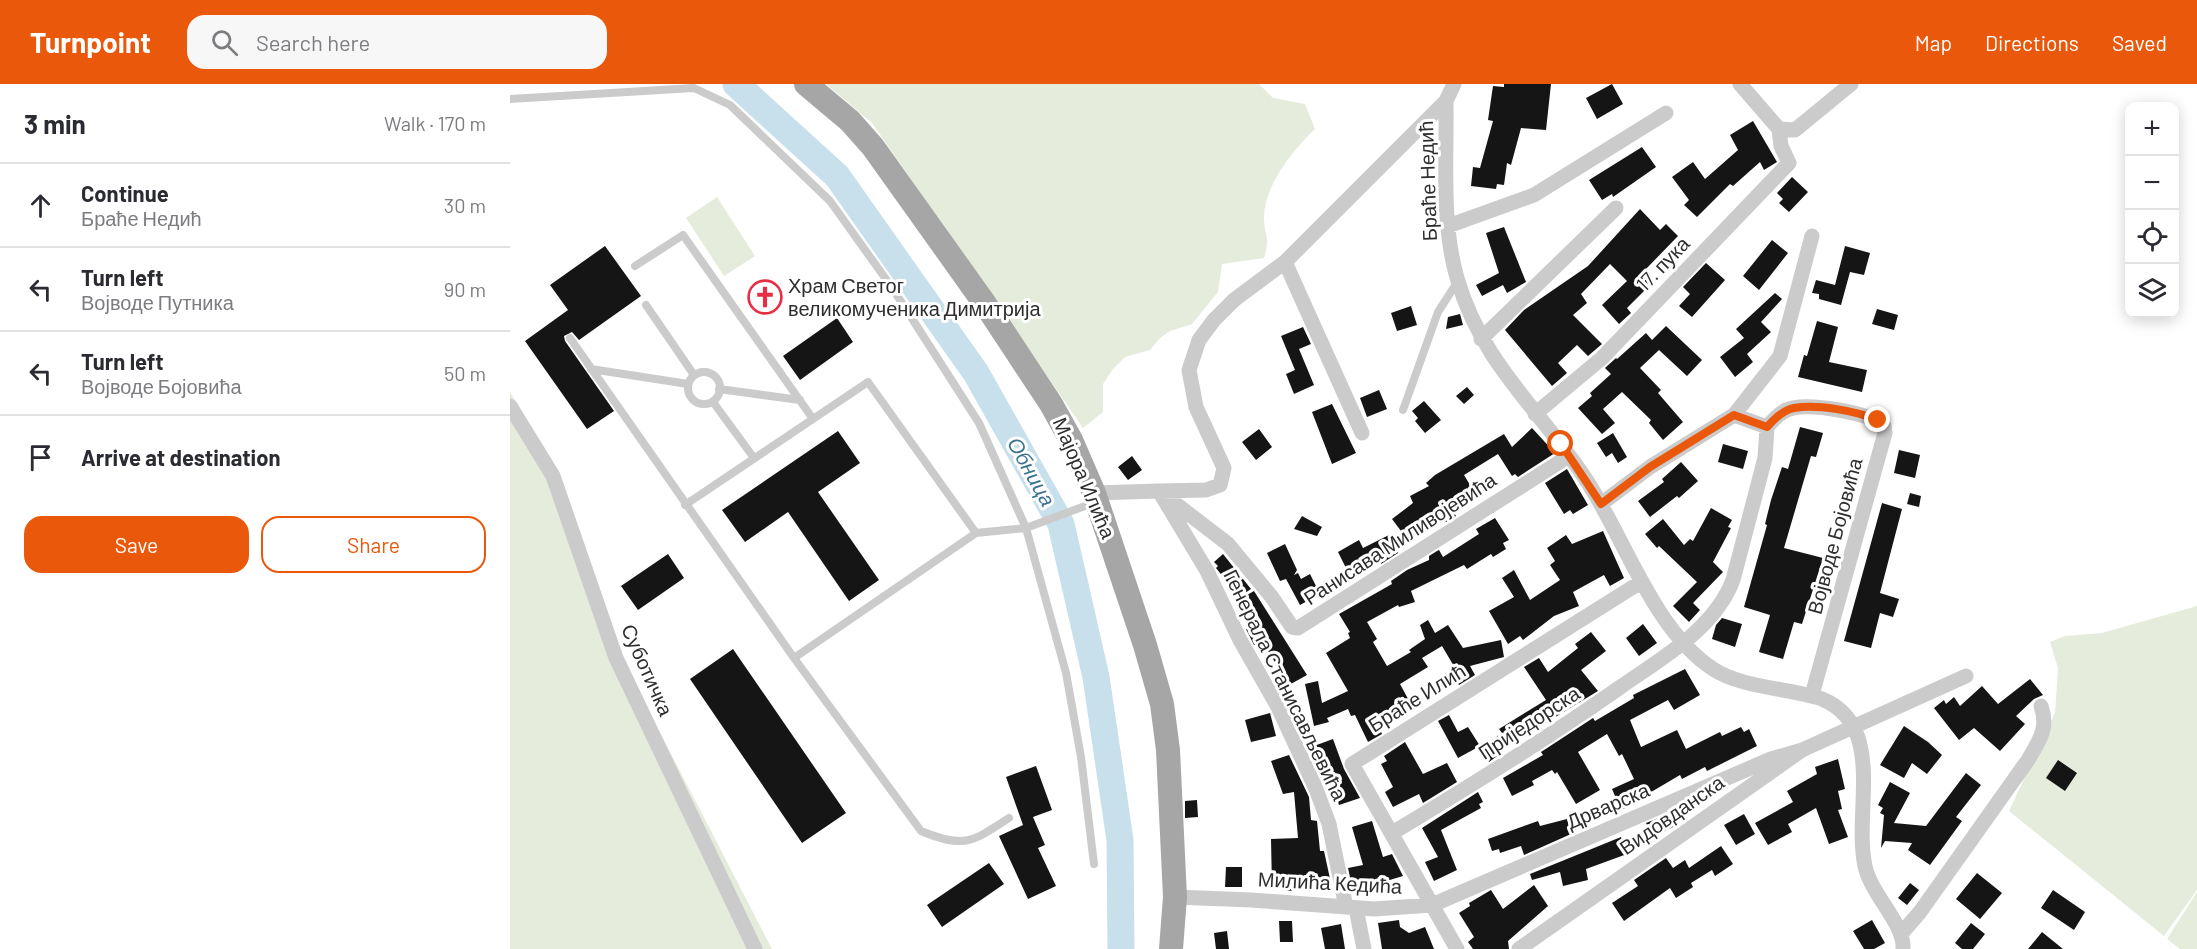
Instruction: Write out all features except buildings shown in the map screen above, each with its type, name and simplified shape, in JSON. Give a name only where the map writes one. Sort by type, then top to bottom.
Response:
[{"type":"main road","name":"Мајора Илића","points":[[806,84],[850,121],[873,147],[1009,339],[1071,440],[1090,501],[1162,704],[1168,750],[1175,897],[1171,949]]},
{"type":"street","name":"Браће Недић","points":[[1454,84],[1446,102],[1448,226],[1458,281],[1481,339],[1535,414],[1569,456],[1601,504],[1641,582],[1684,642],[1707,665],[1722,674],[1812,695],[1839,707],[1854,724]]},
{"type":"street","points":[[1740,84],[1779,129],[1795,130],[1851,84]]},
{"type":"street","points":[[1090,501],[1159,491],[1206,490],[1220,485],[1224,479],[1224,468],[1196,407],[1189,370],[1193,354],[1214,320],[1234,300],[1286,262],[1446,102]]},
{"type":"street","points":[[1448,226],[1534,195],[1666,113]]},
{"type":"street","name":"17. пука","points":[[1535,414],[1602,358],[1789,163],[1781,146],[1779,129]]},
{"type":"street","points":[[1481,339],[1616,208]]},
{"type":"street","points":[[1601,504],[1650,467],[1734,415],[1780,356],[1812,236]]},
{"type":"street","points":[[1286,262],[1362,433]]},
{"type":"street","name":"Суботичка","points":[[510,406],[553,476],[616,658],[755,949]]},
{"type":"street","name":"Војводе Бојовића","points":[[1767,427],[1783,412],[1794,408],[1819,408],[1868,416],[1884,426],[1885,433],[1812,695]]},
{"type":"street","points":[[1684,642],[1723,600],[1733,580],[1765,458],[1767,427],[1734,415]]},
{"type":"street","name":"Ранисава Миливојевића","points":[[1159,491],[1223,539],[1250,568],[1292,627],[1298,628],[1569,456]]},
{"type":"street","name":"Генерала Станисављевића","points":[[1159,491],[1207,572],[1240,640],[1278,707],[1316,789],[1329,824],[1364,949]]},
{"type":"street","name":"Браће Илић","points":[[1432,905],[1352,764],[1641,582]]},
{"type":"street","name":"Приједорска","points":[[1392,833],[1498,769],[1684,642]]},
{"type":"street","name":"Видовданска","points":[[1519,949],[1802,750],[1854,724],[1966,676]]},
{"type":"street","points":[[1854,724],[1862,747],[1860,825],[1866,873],[1877,898],[1902,941],[2043,736],[2045,723],[2041,706]]},
{"type":"street","name":"Дрварска","points":[[1432,905],[1771,759],[1802,750]]},
{"type":"street","name":"Милића Кедића","points":[[1175,897],[1351,908],[1392,909],[1432,905]]},
{"type":"street","points":[[1432,905],[1457,949]]},
{"type":"lane","points":[[510,99],[694,88],[730,105],[830,201],[893,289],[979,423],[1029,527],[1066,673],[1081,757],[1094,864]]},
{"type":"lane","points":[[635,266],[683,235],[813,419]]},
{"type":"lane","points":[[1403,410],[1437,312],[1458,281]]},
{"type":"lane","points":[[646,305],[694,375]]},
{"type":"lane","points":[[570,338],[685,505],[921,831],[946,842],[975,840],[1009,818]]},
{"type":"lane","points":[[591,369],[688,384]]},
{"type":"lane","points":[[709,373],[717,379],[720,389],[713,402],[697,403],[689,395],[688,384],[694,375],[709,373]]},
{"type":"lane","points":[[685,505],[868,382],[976,533]]},
{"type":"lane","points":[[720,389],[800,400]]},
{"type":"lane","points":[[713,402],[754,458]]},
{"type":"lane","points":[[794,658],[976,533],[1029,527],[1090,501]]},
{"type":"green space","points":[[826,84],[1259,84],[1273,98],[1305,104],[1315,129],[1289,157],[1269,192],[1264,217],[1267,240],[1264,258],[1222,264],[1218,292],[1192,324],[1170,331],[1160,338],[1150,350],[1125,357],[1103,384],[1103,412],[1083,428],[872,123]]},
{"type":"green space","points":[[717,197],[755,256],[724,276],[686,218]]},
{"type":"green space","points":[[510,392],[559,474],[621,657],[772,949],[510,949]]},
{"type":"green space","points":[[2197,606],[2197,890],[2164,936],[2009,811],[2055,713],[2058,668],[2050,642],[2065,636],[2102,633]]},
{"type":"green space","points":[[2197,892],[2197,949],[2180,949],[2167,939]]},
{"type":"waterway","name":"Обница","points":[[736,84],[837,176],[976,373],[1061,524],[1096,677],[1120,840],[1121,949]]},
{"type":"place","name":"Храм Светог великомученика Димитрија","points":[[765,297]]},
{"type":"route","points":[[1561,444],[1601,504],[1650,467],[1734,415],[1767,427],[1783,412],[1794,408],[1819,408],[1868,416],[1878,420]]}]
